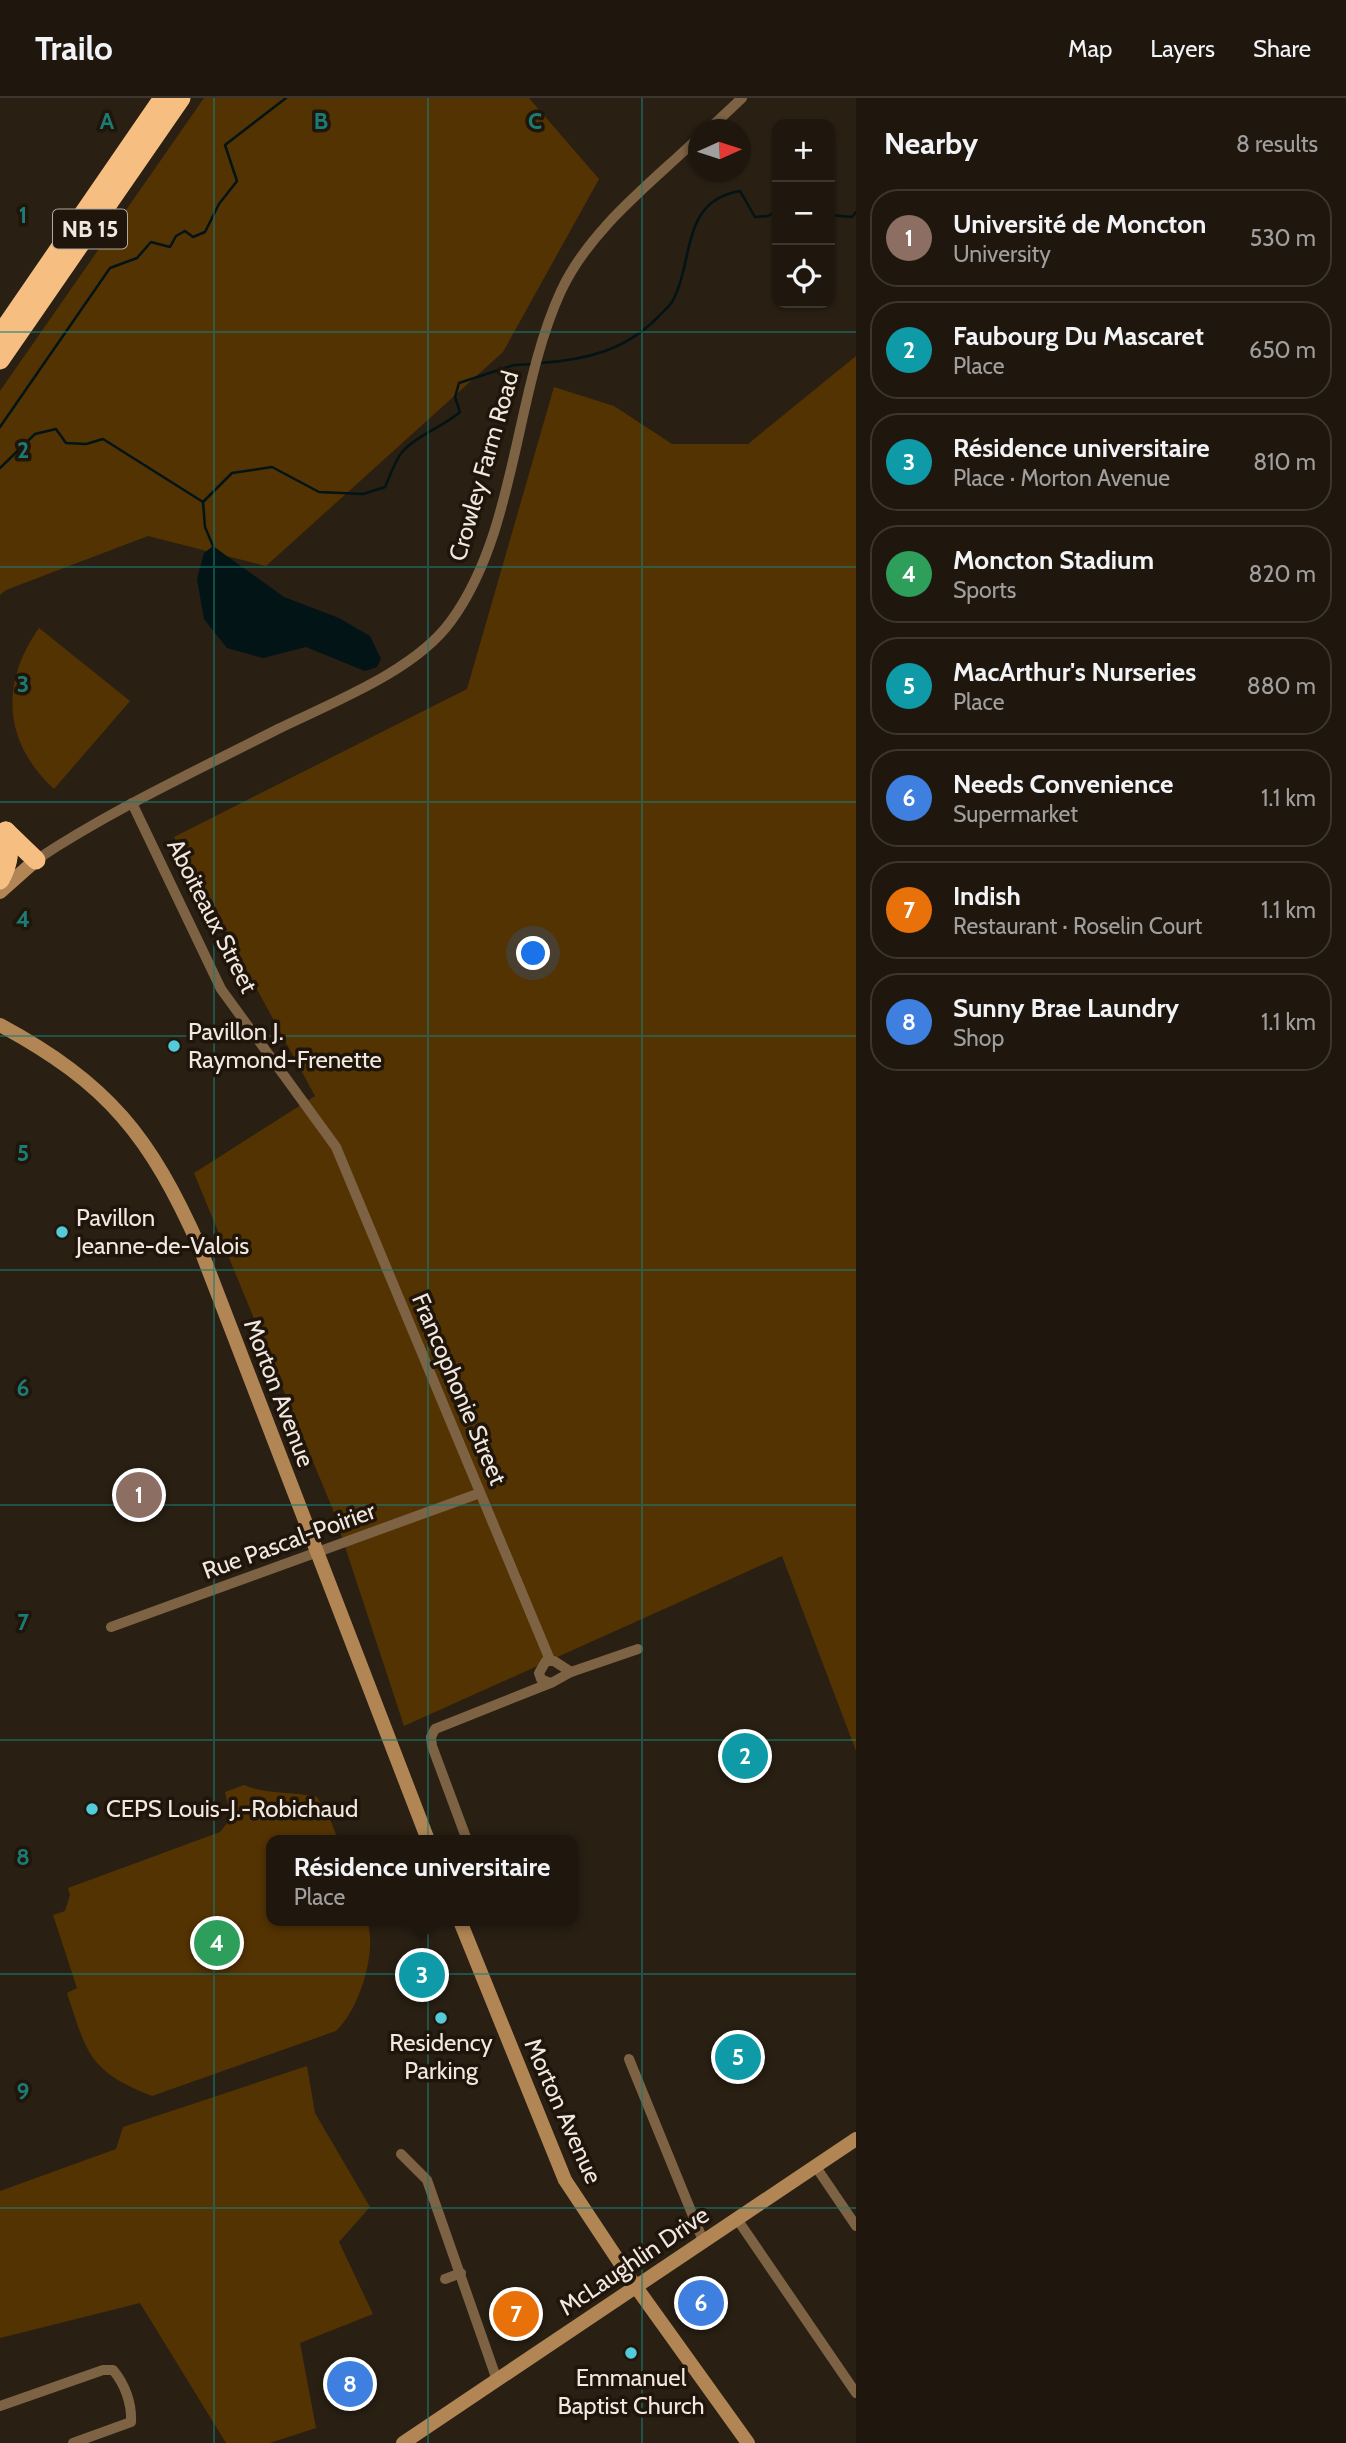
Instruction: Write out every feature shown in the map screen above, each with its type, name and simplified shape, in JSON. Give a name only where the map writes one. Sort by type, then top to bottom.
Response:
[{"type":"highway","name":"NB 15","points":[[0,335],[163,98]]},
{"type":"highway","name":"NB 15","points":[[0,360],[181,98]]},
{"type":"highway","points":[[3,828],[36,860]]},
{"type":"highway","points":[[0,880],[8,866],[10,849],[3,828]]},
{"type":"street","points":[[720,119],[742,98]]},
{"type":"street","name":"Crowley Farm Road","points":[[0,892],[36,860],[132,803],[401,668],[450,623],[487,557],[531,380],[562,290],[594,241],[621,211],[688,147]]},
{"type":"street","name":"Aboiteaux Street","points":[[132,803],[222,989],[335,1147]]},
{"type":"street","name":"Morton Avenue","points":[[0,1025],[68,1064],[98,1091],[147,1146],[172,1185],[200,1248],[426,1835]]},
{"type":"street","name":"Francophonie Street","points":[[335,1147],[552,1673]]},
{"type":"street","name":"Rue Pascal-Poirier","points":[[111,1627],[480,1493]]},
{"type":"street","points":[[465,1835],[432,1746],[433,1732],[439,1726],[552,1673],[638,1648]]},
{"type":"street","name":"Morton Avenue","points":[[462,1926],[565,2180],[636,2287],[748,2443]]},
{"type":"street","points":[[629,2059],[704,2243]]},
{"type":"street","name":"McLaughlin Drive","points":[[402,2443],[856,2139]]},
{"type":"street","points":[[401,2154],[426,2180],[497,2380]]},
{"type":"street","points":[[816,2167],[856,2226]]},
{"type":"street","points":[[737,2219],[856,2393]]},
{"type":"street","points":[[445,2279],[461,2273]]},
{"type":"street","points":[[0,2406],[103,2370],[113,2370],[120,2378],[131,2409],[131,2422],[73,2443]]},
{"type":"shaded area","points":[[204,98],[529,98],[599,179],[503,352],[266,566],[148,536],[6,590],[0,595],[0,391]]},
{"type":"shaded area","points":[[856,356],[856,1751],[782,1556],[404,1726],[333,1510],[194,1173],[315,1096],[174,837],[467,689],[554,387],[614,406],[672,444],[748,444]]},
{"type":"shaded area","points":[[213,546],[284,597],[339,618],[370,636],[381,659],[377,667],[365,671],[306,647],[263,658],[227,648],[204,619],[197,579],[204,553]]},
{"type":"shaded area","points":[[39,628],[130,701],[54,789],[37,771],[25,752],[13,712],[13,691],[18,670],[26,649]]},
{"type":"shaded area","points":[[244,1785],[317,1797],[329,1816],[336,1835],[266,1835],[266,1926],[368,1926],[368,1963],[359,1995],[336,2031],[152,2096],[115,2078],[93,2058],[67,1993],[77,1988],[53,1915],[65,1911],[70,1895],[68,1888],[220,1832],[231,1818],[225,1792]]},
{"type":"shaded area","points":[[307,2066],[315,2113],[370,2207],[339,2242],[373,2314],[300,2343],[316,2428],[270,2443],[226,2443],[140,2303],[0,2338],[0,2191],[116,2149],[123,2127]]},
{"type":"waterway","points":[[0,427],[110,268],[137,258],[151,242],[170,247],[176,236],[185,231],[193,237],[205,232],[219,204],[237,181],[225,145],[286,98]]},
{"type":"waterway","points":[[540,363],[603,352],[631,339],[657,318],[672,302],[679,286],[698,219],[707,207],[721,197],[740,191],[755,217],[772,214]]},
{"type":"waterway","points":[[835,215],[852,217],[856,212]]},
{"type":"waterway","points":[[203,502],[232,473],[272,467],[319,492],[363,494],[385,487],[403,451],[415,440],[460,412],[455,397],[459,383],[514,365],[533,364]]},
{"type":"waterway","points":[[0,468],[35,434],[56,429],[66,443],[86,444],[103,439],[203,502]]},
{"type":"waterway","points":[[203,502],[205,527],[213,546]]},
{"type":"place","name":"Pavillon J. Raymond-Frenette","points":[[174,1046]]},
{"type":"place","name":"Pavillon Jeanne-de-Valois","points":[[62,1232]]},
{"type":"place","name":"Université de Moncton","points":[[139,1495]]},
{"type":"place","name":"Faubourg Du Mascaret","points":[[745,1756]]},
{"type":"place","name":"CEPS Louis-J.-Robichaud","points":[[92,1809]]},
{"type":"place","name":"Moncton Stadium","points":[[217,1943]]},
{"type":"place","name":"Résidence universitaire","points":[[422,1975]]},
{"type":"place","name":"Residency Parking","points":[[441,2018]]},
{"type":"place","name":"MacArthur's Nurseries","points":[[738,2057]]},
{"type":"place","name":"Needs Convenience","points":[[701,2303]]},
{"type":"place","name":"Indish","points":[[516,2314]]},
{"type":"place","name":"Emmanuel Baptist Church","points":[[631,2353]]},
{"type":"place","name":"Sunny Brae Laundry","points":[[350,2384]]}]
